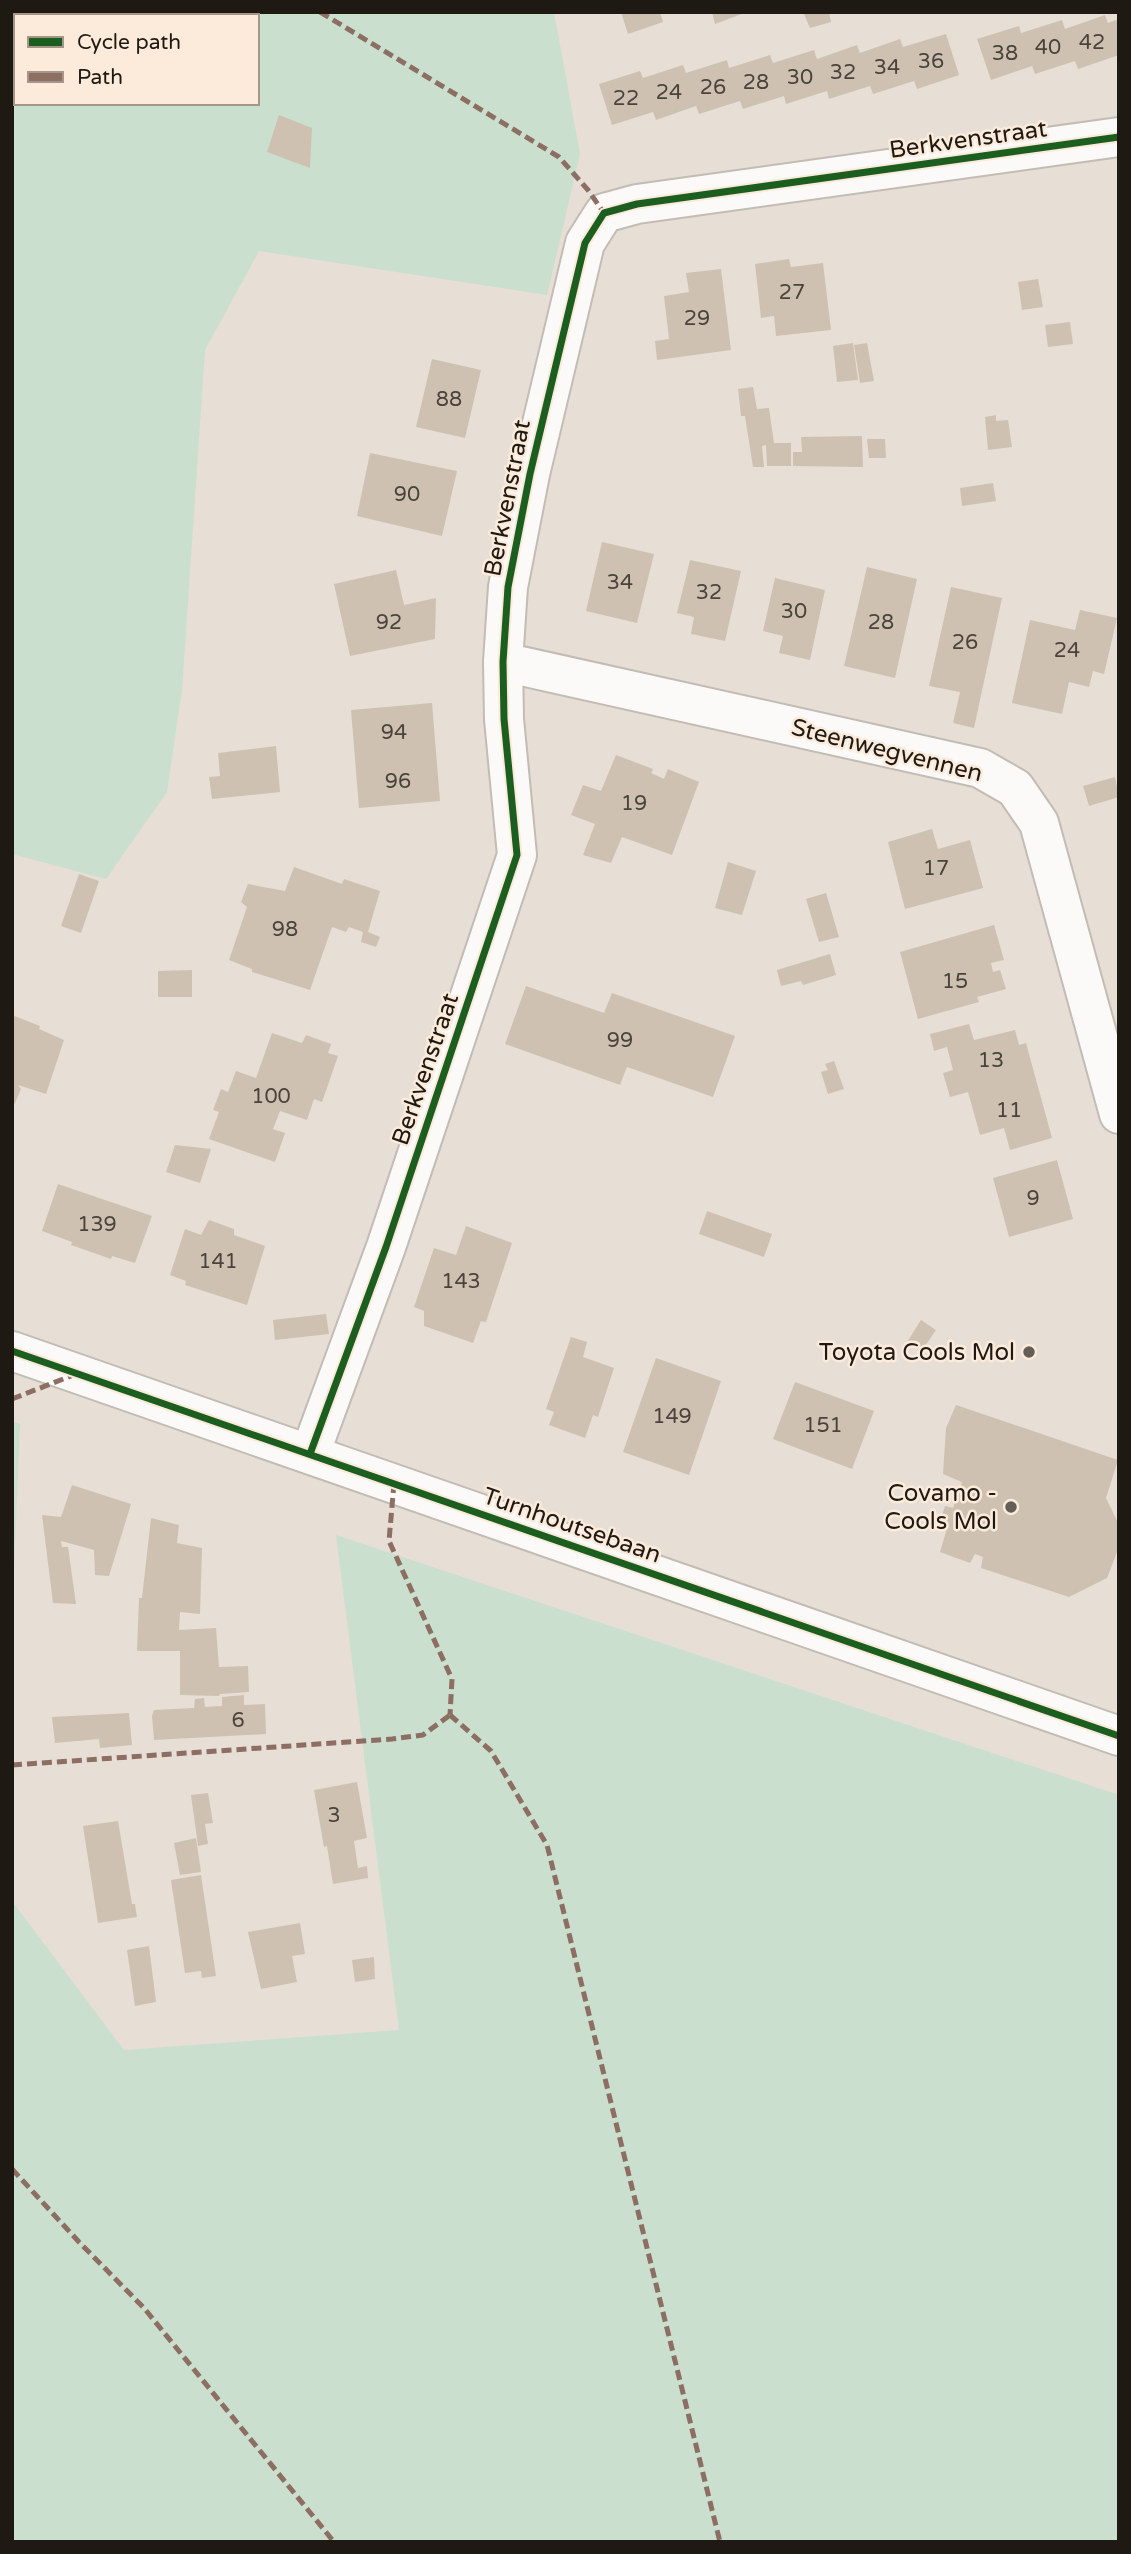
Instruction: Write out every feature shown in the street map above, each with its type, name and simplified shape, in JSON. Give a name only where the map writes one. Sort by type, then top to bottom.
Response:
[{"type":"street","name":"Berkvenstraat","points":[[310,1454],[386,1247],[517,855],[504,719],[503,662],[508,587],[530,474],[585,243],[604,214],[637,204],[1119,137]]},
{"type":"street","name":"Steenwegvennen","points":[[503,662],[980,768],[1016,788],[1038,823],[1119,1114]]},
{"type":"street","name":"Turnhoutsebaan","points":[[12,1351],[1119,1736]]},
{"type":"green space","points":[[12,12],[554,12],[580,154],[547,295],[259,251],[205,350],[182,690],[167,792],[106,879],[12,854]]},
{"type":"green space","points":[[12,1421],[20,1424],[12,1618]]},
{"type":"green space","points":[[336,1535],[1119,1795],[1119,2542],[12,2542],[12,1901],[124,2050],[399,2030]]},
{"type":"building","points":[[621,12],[660,12],[663,22],[628,34]]},
{"type":"building","points":[[712,12],[747,12],[715,24]]},
{"type":"building","points":[[803,12],[829,12],[831,22],[810,28]]},
{"type":"building","points":[[1105,15],[1108,23],[1119,19],[1119,55],[1078,69],[1075,61],[1035,74],[1032,66],[991,80],[977,39],[1019,26],[1021,33],[1062,20],[1065,29]]},
{"type":"building","points":[[946,34],[959,75],[917,89],[914,81],[873,94],[870,86],[829,99],[827,91],[786,104],[784,96],[743,109],[740,101],[699,114],[696,106],[656,120],[653,112],[612,125],[599,84],[640,71],[643,78],[683,65],[686,73],[727,60],[729,68],[770,55],[773,63],[814,50],[817,59],[857,45],[860,53],[900,39],[903,47]]},
{"type":"building","points":[[279,115],[312,128],[310,168],[267,152]]},
{"type":"building","points":[[789,259],[791,267],[823,263],[831,330],[776,336],[774,316],[761,318],[755,264]]},
{"type":"building","points":[[721,269],[731,350],[657,360],[655,341],[669,339],[664,296],[689,292],[686,273]]},
{"type":"building","points":[[1038,279],[1043,307],[1022,310],[1018,282]]},
{"type":"building","points":[[1070,322],[1073,344],[1048,347],[1045,325]]},
{"type":"building","points":[[853,343],[858,380],[837,382],[833,346]]},
{"type":"building","points":[[867,343],[874,381],[860,383],[854,345]]},
{"type":"building","points":[[432,359],[481,370],[465,438],[416,427]]},
{"type":"building","points":[[753,387],[757,409],[769,408],[774,443],[791,443],[791,466],[767,466],[766,445],[762,446],[764,467],[753,467],[745,416],[741,416],[738,389]]},
{"type":"building","points":[[996,415],[996,421],[1008,420],[1012,447],[988,450],[985,417]]},
{"type":"building","points":[[862,436],[863,467],[793,466],[793,452],[802,452],[801,437]]},
{"type":"building","points":[[867,439],[885,439],[886,458],[869,458]]},
{"type":"building","points":[[370,453],[457,471],[442,536],[357,516]]},
{"type":"building","points":[[993,483],[996,501],[962,506],[960,488]]},
{"type":"building","points":[[602,542],[654,554],[637,623],[586,611]]},
{"type":"building","points":[[690,560],[741,571],[725,641],[691,634],[694,617],[677,613]]},
{"type":"building","points":[[867,567],[917,579],[895,678],[844,666]]},
{"type":"building","points":[[396,570],[404,605],[436,598],[435,639],[350,656],[334,584]]},
{"type":"building","points":[[775,578],[825,590],[810,660],[779,653],[783,636],[763,631]]},
{"type":"building","points":[[951,587],[1002,598],[974,728],[953,723],[960,692],[929,686]]},
{"type":"building","points":[[1080,610],[1117,618],[1104,674],[1093,671],[1089,687],[1069,682],[1062,714],[1012,703],[1030,620],[1075,630]]},
{"type":"building","points":[[432,703],[440,801],[359,808],[351,710]]},
{"type":"building","points":[[276,746],[280,792],[212,799],[209,777],[220,776],[218,753]]},
{"type":"building","points":[[616,755],[653,769],[651,773],[664,779],[668,769],[699,782],[672,855],[622,837],[611,863],[583,855],[595,824],[571,815],[583,785],[601,791]]},
{"type":"building","points":[[1115,777],[1119,797],[1089,806],[1083,786]]},
{"type":"building","points":[[932,829],[938,849],[970,840],[983,888],[905,909],[888,842]]},
{"type":"building","points":[[728,862],[756,871],[742,915],[715,908]]},
{"type":"building","points":[[294,867],[342,884],[344,879],[380,891],[368,932],[380,937],[376,947],[361,942],[363,932],[349,927],[346,932],[332,927],[310,990],[252,972],[252,969],[229,960],[247,907],[241,902],[248,884],[285,891]]},
{"type":"building","points":[[79,874],[99,881],[81,933],[61,926]]},
{"type":"building","points":[[826,893],[839,937],[819,942],[806,899]]},
{"type":"building","points":[[994,925],[1004,960],[991,963],[993,972],[1000,970],[1006,989],[977,997],[979,1002],[918,1019],[900,952]]},
{"type":"building","points":[[830,954],[836,975],[803,985],[801,981],[781,986],[777,970]]},
{"type":"building","points":[[192,970],[192,997],[158,997],[158,971]]},
{"type":"building","points":[[526,986],[604,1013],[612,993],[735,1036],[713,1097],[627,1067],[620,1085],[505,1044]]},
{"type":"building","points":[[12,1015],[40,1026],[39,1029],[64,1040],[46,1094],[18,1085],[21,1089],[14,1105],[12,1105]]},
{"type":"building","points":[[969,1024],[974,1040],[1015,1030],[1019,1045],[1026,1043],[1052,1138],[1010,1150],[1004,1128],[980,1135],[968,1092],[950,1097],[943,1073],[953,1070],[947,1047],[934,1051],[930,1034]]},
{"type":"building","points":[[272,1033],[302,1043],[306,1035],[331,1044],[328,1053],[338,1056],[322,1102],[314,1099],[307,1120],[280,1111],[273,1129],[285,1133],[275,1162],[209,1139],[219,1112],[213,1110],[221,1089],[228,1092],[236,1071],[256,1078]]},
{"type":"building","points":[[834,1061],[844,1089],[828,1094],[821,1072],[828,1070],[825,1064]]},
{"type":"building","points":[[175,1145],[211,1149],[200,1183],[166,1172]]},
{"type":"building","points":[[1057,1160],[1073,1219],[1009,1237],[993,1178]]},
{"type":"building","points":[[58,1184],[152,1216],[135,1263],[112,1256],[111,1259],[42,1231]]},
{"type":"building","points":[[707,1211],[772,1234],[764,1257],[699,1234]]},
{"type":"building","points":[[209,1220],[234,1229],[234,1235],[265,1246],[247,1305],[185,1285],[186,1281],[170,1275],[185,1229],[201,1235]]},
{"type":"building","points":[[466,1226],[512,1243],[486,1322],[481,1321],[473,1343],[424,1326],[424,1311],[414,1307],[434,1248],[456,1255]]},
{"type":"building","points":[[326,1314],[329,1334],[275,1340],[273,1320]]},
{"type":"building","points":[[921,1320],[936,1330],[921,1352],[907,1342]]},
{"type":"building","points":[[571,1337],[587,1342],[583,1357],[614,1368],[598,1417],[593,1415],[585,1438],[549,1425],[554,1412],[546,1409]]},
{"type":"building","points":[[656,1358],[721,1381],[689,1475],[623,1452]]},
{"type":"building","points":[[795,1382],[874,1411],[852,1469],[773,1439]]},
{"type":"building","points":[[956,1405],[1118,1460],[1106,1498],[1119,1525],[1119,1547],[1107,1578],[1069,1597],[981,1568],[983,1557],[975,1554],[970,1563],[940,1552],[948,1525],[940,1521],[945,1506],[953,1508],[962,1482],[943,1474],[946,1428]]},
{"type":"building","points":[[72,1485],[131,1504],[109,1576],[95,1575],[94,1550],[61,1541],[62,1547],[68,1547],[76,1604],[53,1603],[42,1515],[61,1517]]},
{"type":"building","points":[[151,1518],[179,1525],[177,1543],[202,1548],[200,1614],[180,1612],[179,1630],[216,1628],[219,1667],[248,1666],[249,1692],[219,1696],[180,1695],[180,1651],[137,1651],[139,1598],[142,1598]]},
{"type":"building","points":[[244,1695],[244,1705],[265,1704],[266,1734],[154,1740],[154,1710],[194,1708],[195,1699],[204,1698],[205,1707],[222,1706],[222,1697]]},
{"type":"building","points":[[129,1713],[132,1745],[100,1748],[99,1739],[55,1743],[52,1717]]},
{"type":"building","points":[[357,1782],[367,1838],[354,1841],[358,1868],[367,1866],[368,1878],[333,1884],[314,1790]]},
{"type":"building","points":[[208,1793],[213,1823],[205,1824],[208,1844],[198,1846],[191,1795]]},
{"type":"building","points":[[118,1821],[132,1904],[135,1904],[137,1917],[98,1923],[83,1826]]},
{"type":"building","points":[[196,1838],[201,1872],[180,1875],[174,1843]]},
{"type":"building","points":[[201,1875],[216,1976],[202,1978],[201,1971],[185,1973],[171,1880]]},
{"type":"building","points":[[300,1923],[305,1954],[292,1956],[297,1982],[261,1989],[248,1932]]},
{"type":"building","points":[[149,1946],[156,2002],[135,2006],[127,1950]]},
{"type":"building","points":[[374,1957],[375,1979],[355,1982],[352,1960]]},
{"type":"marked path","points":[[320,12],[559,157],[604,213]]},
{"type":"marked path","points":[[12,1399],[76,1374]]},
{"type":"marked path","points":[[394,1483],[389,1541],[452,1679],[450,1715]]},
{"type":"marked path","points":[[450,1715],[491,1751],[547,1845],[720,2542]]},
{"type":"marked path","points":[[12,1765],[392,1739],[423,1735],[450,1715]]},
{"type":"marked path","points":[[12,2169],[144,2308],[334,2542]]},
{"type":"cycle path","points":[[310,1454],[386,1247],[517,855],[504,719],[503,662],[508,587],[530,474],[585,243],[604,213],[637,204],[1119,137]]},
{"type":"cycle path","points":[[12,1351],[1119,1736]]},
{"type":"place","name":"Toyota Cools Mol","points":[[1029,1352]]},
{"type":"place","name":"Covamo - Cools Mol","points":[[1011,1507]]}]
